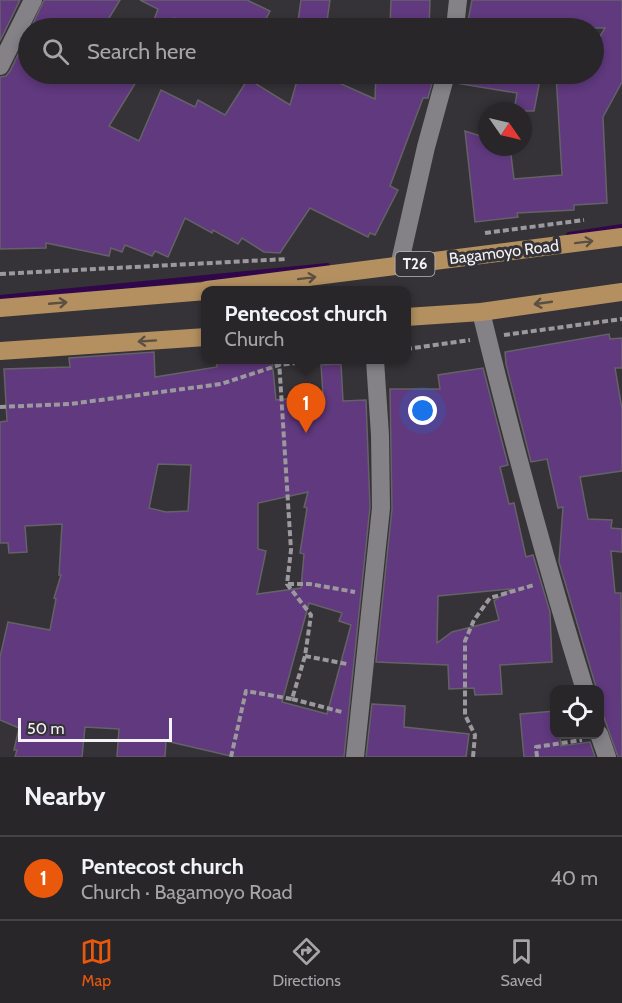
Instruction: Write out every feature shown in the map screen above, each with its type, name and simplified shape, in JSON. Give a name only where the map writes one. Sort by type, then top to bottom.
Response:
[{"type":"highway","name":"Bagamoyo Road","points":[[245,286],[622,237]]},
{"type":"highway","name":"Bagamoyo Road","points":[[0,308],[201,291]]},
{"type":"highway","points":[[411,317],[481,312],[622,292]]},
{"type":"highway","points":[[0,351],[201,337]]},
{"type":"street","points":[[24,18],[33,0]]},
{"type":"street","points":[[456,18],[458,0]]},
{"type":"street","points":[[0,66],[18,30]]},
{"type":"street","points":[[399,266],[426,147],[443,84]]},
{"type":"street","points":[[481,312],[503,404],[551,581],[583,685]]},
{"type":"street","points":[[356,757],[381,508],[380,435],[375,364]]},
{"type":"street","points":[[601,739],[607,757]]},
{"type":"path","points":[[479,234],[589,220]]},
{"type":"path","points":[[0,274],[298,258]]},
{"type":"path","points":[[411,348],[622,320]]},
{"type":"path","points":[[0,407],[70,404],[221,384],[274,364]]},
{"type":"path","points":[[279,364],[291,550],[287,584],[311,615],[305,656],[292,699]]},
{"type":"path","points":[[473,757],[475,735],[465,715],[464,672],[465,641],[474,620],[490,598],[551,581]]},
{"type":"path","points":[[287,584],[310,584],[373,595]]},
{"type":"path","points":[[305,656],[365,668]]},
{"type":"path","points":[[231,757],[246,691],[292,699],[361,717]]},
{"type":"path","points":[[537,757],[536,747],[583,739]]},
{"type":"building","points":[[0,0],[20,0],[0,41]]},
{"type":"building","points":[[44,0],[120,0],[109,18],[36,18]]},
{"type":"building","points":[[140,0],[247,0],[270,11],[266,18],[155,18],[158,9]]},
{"type":"building","points":[[301,0],[330,0],[327,18],[298,18]]},
{"type":"building","points":[[391,0],[430,0],[429,18],[390,18]]},
{"type":"building","points":[[472,0],[622,0],[622,82],[603,117],[607,203],[574,205],[574,210],[517,213],[518,217],[475,222],[465,131],[478,135],[478,156],[511,156],[514,179],[562,175],[557,84],[604,84],[604,18],[469,18]]},
{"type":"building","points":[[18,55],[18,84],[135,84],[109,126],[139,141],[161,90],[195,107],[198,100],[225,115],[245,84],[256,84],[290,105],[296,84],[341,84],[375,99],[376,84],[432,84],[428,98],[423,98],[390,186],[398,190],[375,235],[370,233],[368,237],[310,208],[280,253],[264,252],[242,238],[238,244],[185,218],[168,257],[155,251],[152,256],[125,245],[122,252],[111,248],[109,256],[46,243],[46,248],[0,249],[0,77],[6,76]]},
{"type":"building","points":[[461,84],[539,84],[534,111],[532,111],[532,102],[516,102],[517,93]]},
{"type":"building","points":[[609,334],[610,339],[622,338],[622,368],[615,368],[622,409],[622,471],[580,477],[588,519],[612,520],[611,528],[622,529],[622,552],[611,551],[615,593],[621,593],[622,757],[618,757],[604,717],[604,685],[596,685],[559,562],[563,507],[558,508],[547,459],[531,462],[505,352]]},
{"type":"building","points":[[154,352],[155,377],[217,367],[217,364],[272,364],[276,400],[323,395],[321,365],[341,364],[343,401],[366,400],[370,507],[344,757],[235,757],[166,741],[165,757],[117,757],[119,729],[85,727],[82,757],[15,757],[17,750],[14,750],[19,728],[0,720],[0,657],[8,622],[50,630],[56,599],[54,598],[61,575],[59,575],[62,524],[25,526],[27,552],[9,553],[8,543],[0,543],[0,422],[7,421],[4,369],[70,367],[69,358]],"holes":[[[158,464],[191,465],[188,511],[166,512],[149,508]],[[308,492],[304,507],[307,508],[300,553],[304,554],[301,588],[257,594],[266,551],[258,549],[258,503]],[[309,603],[342,613],[339,621],[351,625],[327,714],[282,702]]]},
{"type":"building","points":[[483,368],[508,465],[500,467],[509,504],[514,503],[526,557],[533,555],[550,612],[552,662],[500,665],[502,694],[475,695],[474,688],[449,689],[448,665],[376,662],[392,509],[390,389],[440,389],[438,375]],"holes":[[[511,589],[494,601],[499,620],[452,632],[437,643],[438,596]]]},
{"type":"building","points":[[372,704],[405,706],[404,727],[469,734],[466,757],[366,757]]},
{"type":"building","points":[[550,711],[550,739],[560,739],[561,746],[590,742],[595,757],[524,757],[520,714]]},
{"type":"waterway","points":[[569,235],[622,227]]},
{"type":"waterway","points":[[0,298],[327,266]]},
{"type":"place","name":"Pentecost church","points":[[306,433]]}]
